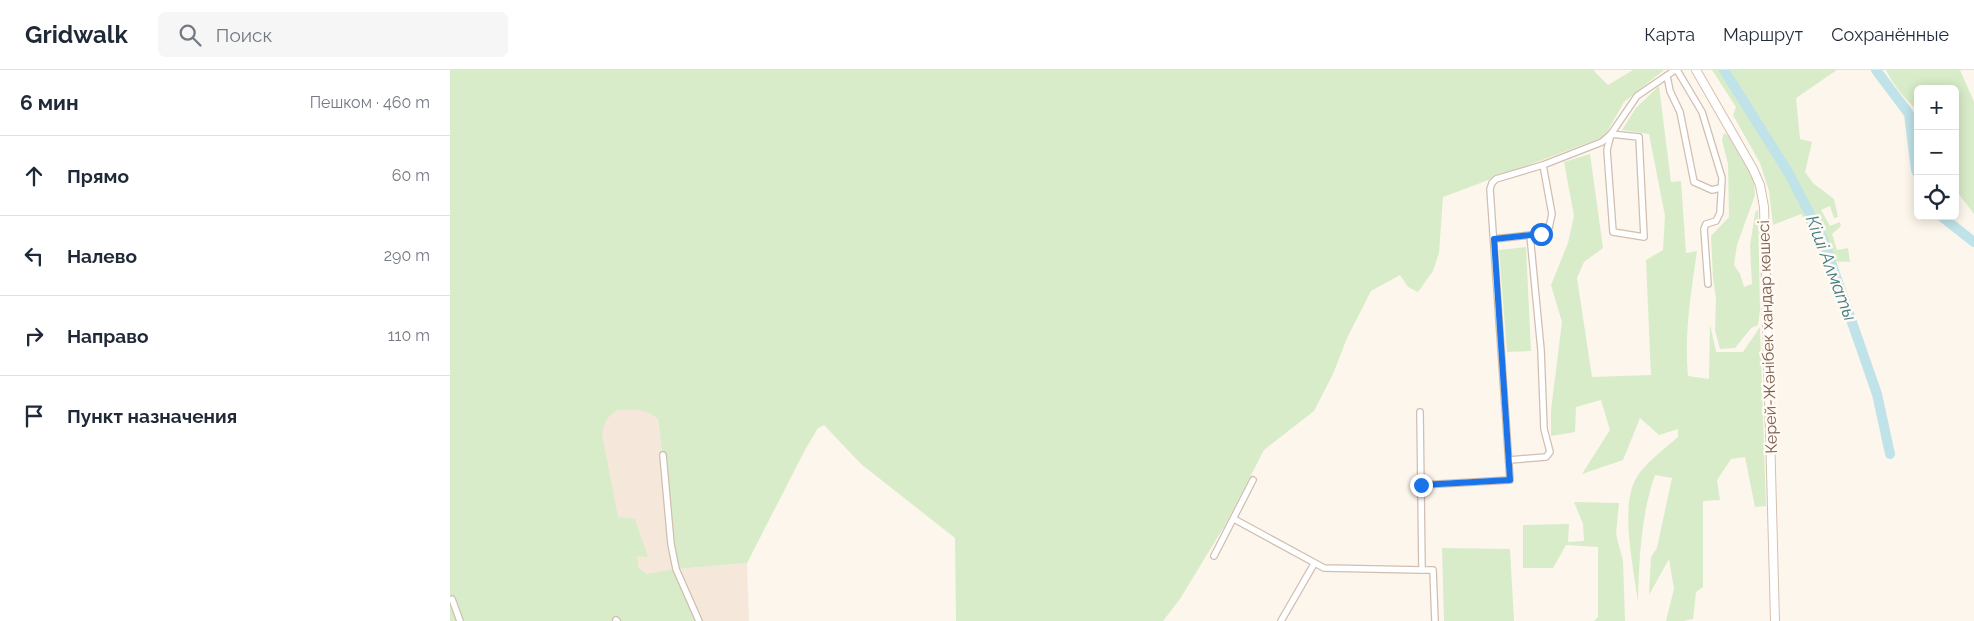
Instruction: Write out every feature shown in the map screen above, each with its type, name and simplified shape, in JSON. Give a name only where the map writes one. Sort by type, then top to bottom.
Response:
[{"type":"main road","name":"Керей-Жәнібек хандар көшесі","points":[[1696,70],[1753,169],[1760,185],[1764,207],[1775,621]]},
{"type":"street","points":[[1421,485],[1510,480],[1490,189],[1492,183],[1602,142],[1611,134],[1637,96],[1676,70],[1702,112],[1722,178],[1720,214],[1716,221],[1706,224],[1704,229],[1708,284]]},
{"type":"street","points":[[1667,76],[1670,91],[1682,120],[1694,182],[1712,190],[1720,188]]},
{"type":"street","points":[[1611,134],[1638,137],[1644,237],[1613,232],[1607,150],[1611,134]]},
{"type":"street","points":[[1494,239],[1541,234],[1549,228],[1552,222],[1552,214],[1543,165]]},
{"type":"street","points":[[1509,460],[1546,457],[1550,452],[1544,429],[1541,350],[1530,235]]},
{"type":"street","points":[[1420,412],[1422,570]]},
{"type":"street","points":[[663,455],[671,544],[676,569],[699,621]]},
{"type":"street","points":[[1214,556],[1253,480]]},
{"type":"street","points":[[1234,518],[1324,568],[1433,570],[1434,621]]},
{"type":"street","points":[[1281,621],[1314,564]]},
{"type":"street","points":[[452,599],[460,621]]},
{"type":"shaded area","points":[[652,370],[676,569],[747,563],[749,621],[617,621],[599,587],[573,517],[616,375]]},
{"type":"green space","points":[[450,70],[1593,70],[1608,85],[1633,70],[1664,70],[1624,102],[1607,132],[1601,138],[1443,197],[1439,253],[1433,271],[1418,292],[1408,287],[1400,275],[1371,291],[1347,338],[1333,374],[1314,411],[1264,450],[1225,525],[1180,599],[1163,621],[956,621],[955,538],[861,464],[824,425],[818,428],[805,450],[747,563],[676,569],[698,621],[450,621]],"holes":[[[618,410],[644,411],[658,419],[676,569],[646,574],[638,567],[637,556],[648,557],[635,519],[618,517],[602,434],[607,420]]]},
{"type":"green space","points":[[1712,70],[1837,70],[1796,98],[1800,139],[1812,142],[1805,172],[1813,183],[1834,199],[1838,217],[1834,218],[1830,206],[1821,210],[1830,226],[1840,222],[1841,226],[1832,234],[1837,250],[1848,248],[1850,262],[1826,261],[1801,214],[1773,225],[1769,191],[1760,163],[1733,115],[1736,107]]},
{"type":"green space","points":[[1886,70],[1960,70],[1974,102],[1974,214],[1959,194],[1959,85],[1914,85],[1914,107]]},
{"type":"green space","points":[[1659,86],[1671,182],[1681,181],[1686,253],[1697,251],[1690,298],[1687,345],[1688,376],[1709,379],[1710,324],[1716,352],[1743,352],[1760,327],[1766,506],[1755,507],[1745,457],[1731,459],[1717,480],[1720,500],[1703,501],[1703,587],[1696,592],[1693,619],[1683,621],[1666,621],[1674,589],[1669,559],[1649,595],[1651,557],[1657,548],[1672,478],[1655,475],[1650,490],[1642,538],[1638,602],[1628,520],[1629,503],[1637,477],[1650,461],[1678,437],[1678,429],[1659,435],[1640,418],[1623,460],[1582,474],[1610,430],[1601,400],[1576,407],[1575,432],[1551,436],[1551,410],[1562,322],[1551,285],[1568,243],[1574,216],[1564,162],[1590,154],[1603,248],[1584,262],[1577,278],[1592,377],[1651,375],[1646,260],[1663,250],[1665,216],[1649,134],[1622,130],[1636,108]]},
{"type":"green space","points":[[1724,133],[1729,136],[1746,164],[1754,182],[1755,195],[1737,245],[1734,265],[1740,274],[1744,287],[1752,284],[1750,246],[1755,213],[1758,209],[1760,310],[1758,325],[1751,328],[1735,348],[1720,349],[1715,330],[1716,298],[1711,236],[1729,217],[1728,164],[1722,140]]},
{"type":"green space","points":[[1526,247],[1531,351],[1507,352],[1499,250]]},
{"type":"green space","points":[[1574,502],[1619,503],[1616,534],[1623,561],[1625,621],[1594,621],[1598,617],[1598,547],[1566,545],[1553,568],[1523,568],[1523,525],[1569,524],[1568,542],[1584,541],[1583,524]]},
{"type":"green space","points":[[1442,548],[1510,549],[1514,621],[1444,621]]},
{"type":"waterway","name":"Кіші Алматы","points":[[1724,70],[1788,172],[1823,239],[1877,394],[1890,454]]},
{"type":"waterway","points":[[1876,70],[1909,114],[1914,154]]},
{"type":"waterway","points":[[1946,220],[1974,242]]},
{"type":"route","points":[[1421,485],[1510,480],[1494,239],[1541,234]]}]
